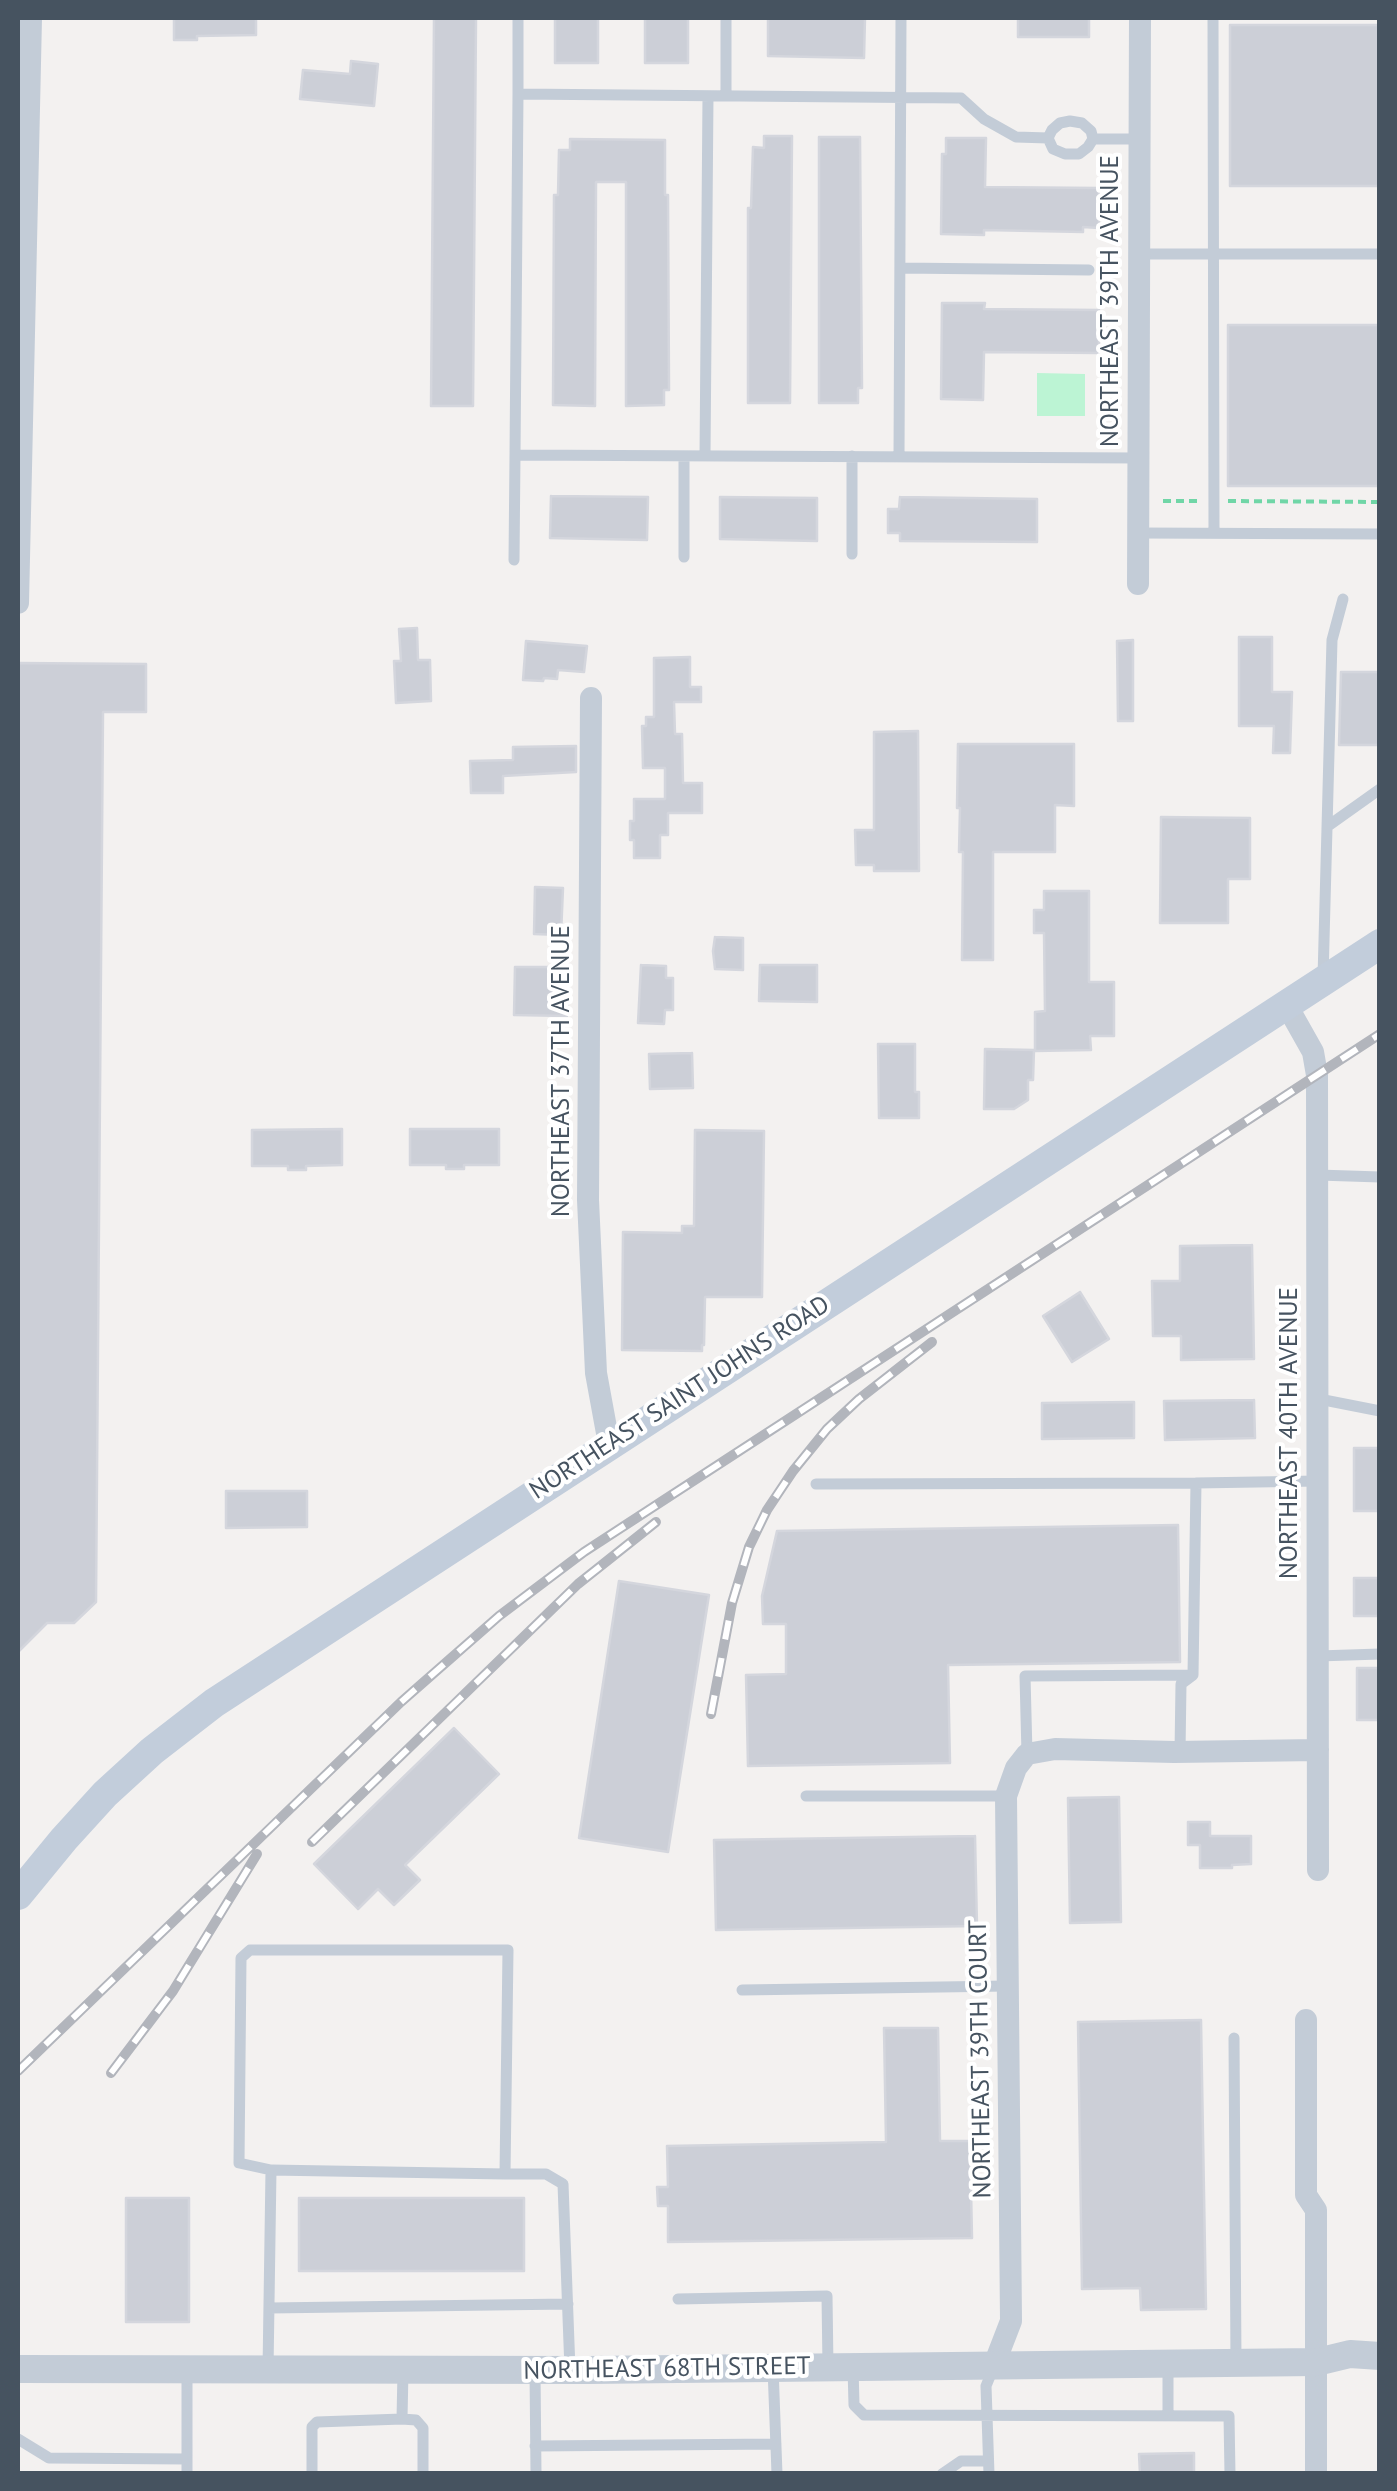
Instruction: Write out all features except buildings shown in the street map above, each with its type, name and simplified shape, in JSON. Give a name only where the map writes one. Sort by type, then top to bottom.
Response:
[{"type":"main road","name":"NORTHEAST SAINT JOHNS ROAD","points":[[18,1896],[105,1794],[214,1703],[1380,944]]},
{"type":"street","points":[[18,603],[23,143],[31,18]]},
{"type":"street","name":"NORTHEAST 39TH AVENUE","points":[[1138,584],[1140,18]]},
{"type":"street","name":"NORTHEAST 37TH AVENUE","points":[[591,698],[588,1200],[596,1373],[609,1444]]},
{"type":"street","name":"NORTHEAST 40TH AVENUE","points":[[1286,1004],[1316,1060],[1318,1870]]},
{"type":"street","points":[[1028,1754],[1055,1749],[1318,1750]]},
{"type":"street","name":"NORTHEAST 39TH COURT","points":[[994,2366],[1011,2321],[1006,1796],[1016,1768],[1028,1754]]},
{"type":"street","points":[[1306,2020],[1306,2196],[1316,2210],[1316,2474]]},
{"type":"street","name":"NORTHEAST 68TH STREET","points":[[18,2368],[570,2370],[1316,2362],[1350,2354],[1380,2356]]},
{"type":"lane","points":[[514,560],[518,18]]},
{"type":"lane","points":[[726,18],[726,96]]},
{"type":"lane","points":[[899,456],[901,18]]},
{"type":"lane","points":[[1212,18],[1214,532]]},
{"type":"lane","points":[[518,94],[962,98],[984,119],[1016,137],[1048,138]]},
{"type":"lane","points":[[704,456],[708,96]]},
{"type":"lane","points":[[1048,138],[1060,123],[1070,122],[1082,124],[1093,139]]},
{"type":"lane","points":[[1048,138],[1053,149],[1065,154],[1079,154],[1093,139]]},
{"type":"lane","points":[[1093,139],[1139,139]]},
{"type":"lane","points":[[1139,254],[1380,254]]},
{"type":"lane","points":[[900,268],[1089,270]]},
{"type":"lane","points":[[514,455],[1138,458]]},
{"type":"lane","points":[[684,456],[684,557]]},
{"type":"lane","points":[[852,456],[852,554]]},
{"type":"lane","points":[[1138,533],[1380,534]]},
{"type":"lane","points":[[1322,981],[1332,640],[1343,599]]},
{"type":"lane","points":[[1328,826],[1380,789]]},
{"type":"lane","points":[[1318,1175],[1380,1177]]},
{"type":"lane","points":[[1319,1399],[1380,1411]]},
{"type":"lane","points":[[816,1484],[1318,1481]]},
{"type":"lane","points":[[1193,1675],[1196,1482]]},
{"type":"lane","points":[[1318,1656],[1380,1654]]},
{"type":"lane","points":[[1180,1752],[1181,1684],[1193,1675]]},
{"type":"lane","points":[[1028,1754],[1025,1676],[1193,1675]]},
{"type":"lane","points":[[806,1796],[1006,1796]]},
{"type":"lane","points":[[504,2174],[508,1950],[250,1950],[241,1958],[239,2163],[271,2170],[504,2174],[546,2174],[563,2184],[570,2370]]},
{"type":"lane","points":[[742,1990],[1008,1986]]},
{"type":"lane","points":[[1234,2038],[1236,2362]]},
{"type":"lane","points":[[268,2371],[271,2170]]},
{"type":"lane","points":[[678,2300],[827,2296],[840,2367],[854,2405],[864,2415],[1229,2416],[1230,2474]]},
{"type":"lane","points":[[269,2308],[568,2304]]},
{"type":"lane","points":[[1168,2364],[1168,2416]]},
{"type":"lane","points":[[942,2474],[960,2461],[988,2467],[986,2386],[994,2366]]},
{"type":"lane","points":[[774,2368],[777,2474]]},
{"type":"lane","points":[[187,2369],[187,2474]]},
{"type":"lane","points":[[535,2370],[536,2474]]},
{"type":"lane","points":[[402,2371],[402,2419]]},
{"type":"lane","points":[[312,2474],[312,2427],[317,2422],[402,2419],[420,2423],[423,2474]]},
{"type":"lane","points":[[18,2439],[49,2458],[187,2459]]},
{"type":"lane","points":[[536,2446],[776,2444]]},
{"type":"path","points":[[1163,502],[1380,502]]},
{"type":"green space","points":[[1037,373],[1085,374],[1085,416],[1037,416]]},
{"type":"railway","points":[[18,2071],[401,1702],[499,1616],[584,1552],[1380,1034]]},
{"type":"railway","points":[[711,1714],[732,1603],[749,1547],[767,1510],[827,1429],[932,1342]]},
{"type":"railway","points":[[312,1842],[578,1584],[656,1522]]},
{"type":"railway","points":[[111,2073],[173,1991],[257,1854]]}]
